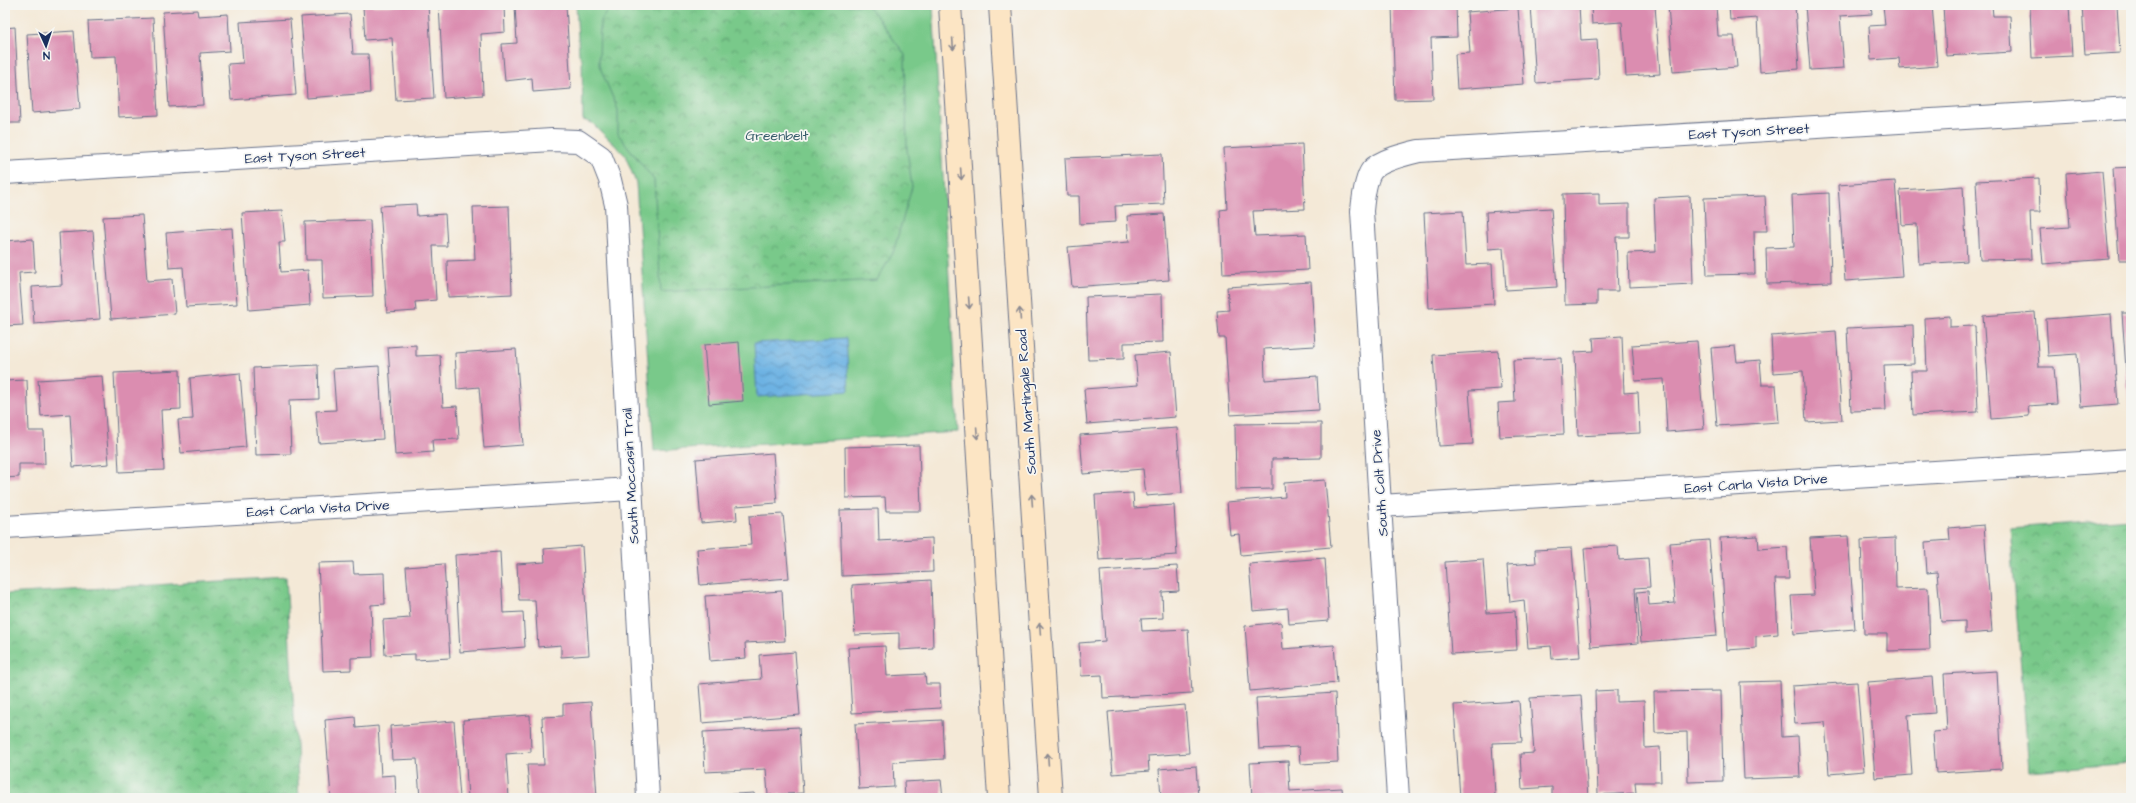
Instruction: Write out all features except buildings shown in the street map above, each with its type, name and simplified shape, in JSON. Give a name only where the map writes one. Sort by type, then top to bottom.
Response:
[{"type":"street","points":[[950,5],[999,798]]},
{"type":"street","name":"South Martingale Road","points":[[1000,5],[1051,798]]},
{"type":"street","name":"East Tyson Street","points":[[1372,170],[1392,159],[1419,151],[2131,108]]},
{"type":"street","name":"East Tyson Street","points":[[5,173],[552,140],[578,141],[601,157]]},
{"type":"street","name":"South Moccasin Trail","points":[[601,157],[610,180],[616,205],[648,798]]},
{"type":"street","name":"South Colt Drive","points":[[1372,170],[1365,190],[1362,211],[1398,798]]},
{"type":"street","name":"East Carla Vista Drive","points":[[1380,506],[2131,460]]},
{"type":"street","name":"East Carla Vista Drive","points":[[5,527],[631,489]]},
{"type":"green space","points":[[576,5],[933,5],[958,432],[654,451],[636,183],[625,155],[592,123],[583,120],[582,59],[579,54]]},
{"type":"green space","name":"Greenbelt","points":[[611,5],[865,5],[872,10],[905,55],[907,149],[912,187],[893,253],[877,280],[661,292],[654,180],[618,134],[618,110],[599,65],[600,22]]},
{"type":"green space","points":[[2131,519],[2131,763],[2029,771],[2010,528]]},
{"type":"green space","points":[[286,577],[299,798],[5,798],[5,594]]},
{"type":"water","points":[[846,338],[849,391],[757,397],[754,343]]}]
